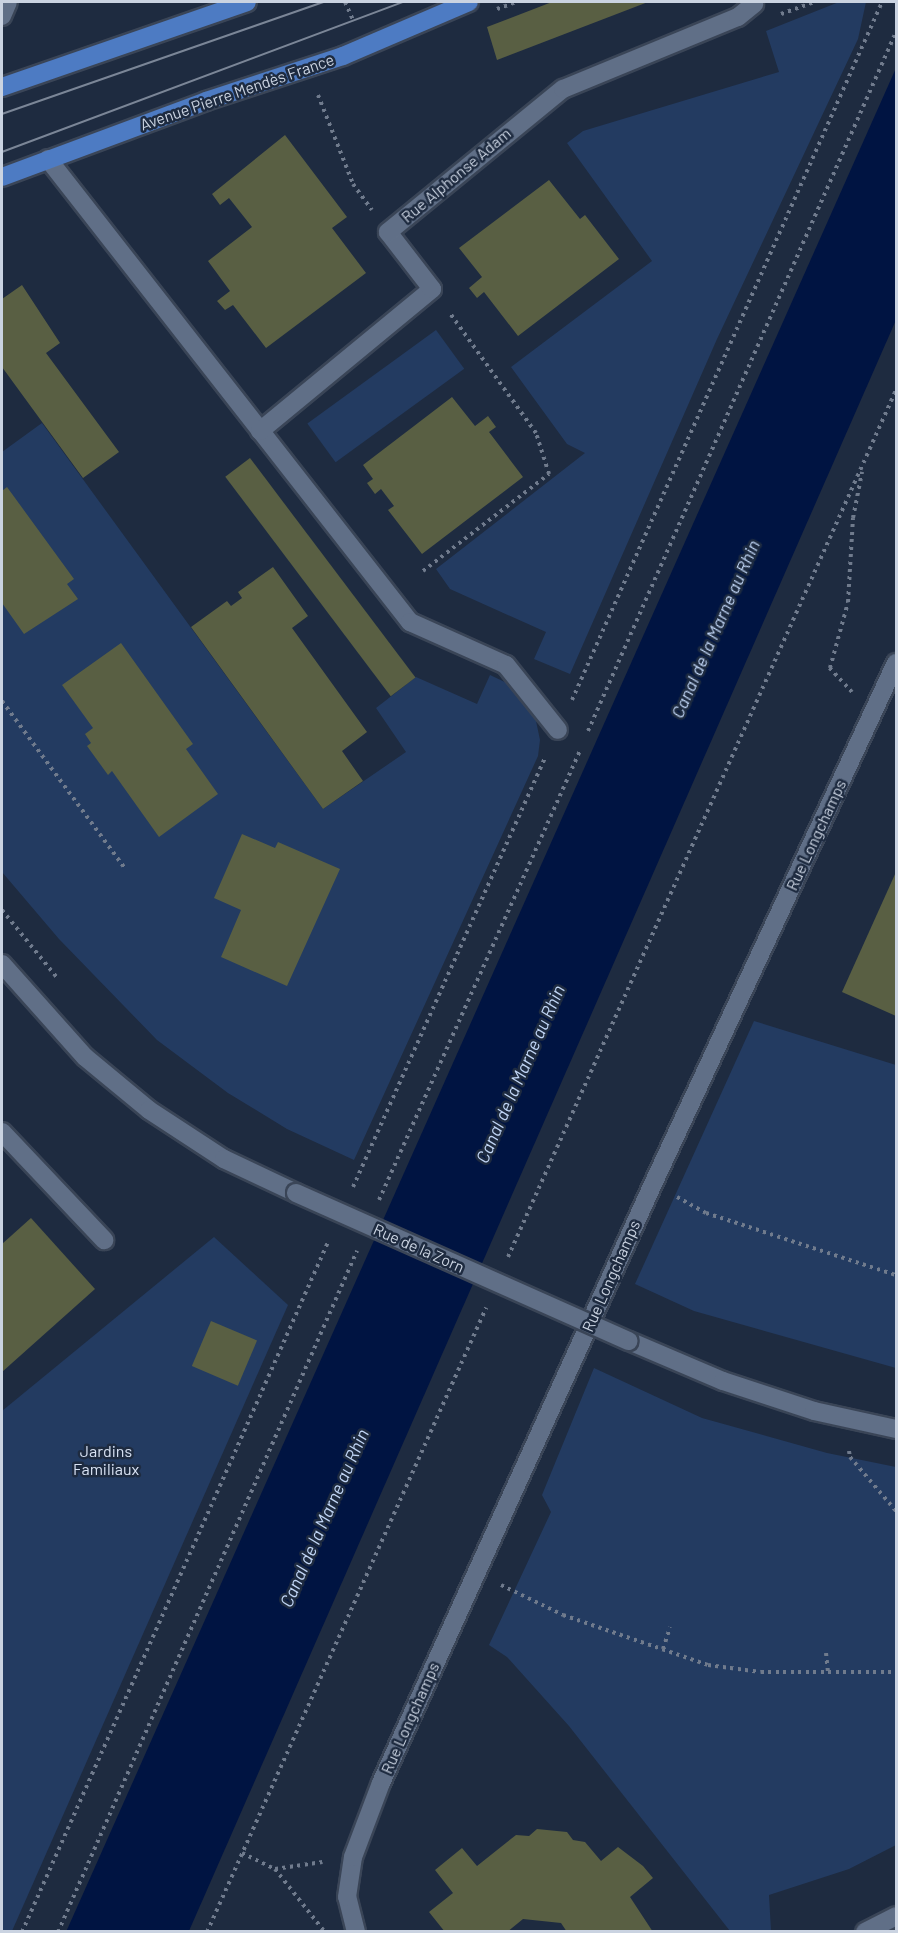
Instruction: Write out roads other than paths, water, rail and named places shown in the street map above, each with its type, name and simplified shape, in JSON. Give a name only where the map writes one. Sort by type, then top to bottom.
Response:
[{"type":"main road","points":[[2,87],[247,2]]},
{"type":"main road","name":"Avenue Pierre Mendès France","points":[[2,177],[344,56],[469,2]]},
{"type":"street","points":[[2,16],[8,2]]},
{"type":"street","name":"Rue Alphonse Adam","points":[[260,431],[432,289],[388,232],[563,89],[738,17],[757,3]]},
{"type":"street","points":[[48,159],[410,622],[506,665],[558,730]]},
{"type":"street","name":"Rue Longchamps","points":[[356,1932],[347,1897],[353,1857],[381,1783],[653,1184],[897,663]]},
{"type":"street","name":"Rue de la Zorn","points":[[2,964],[85,1057],[149,1110],[224,1159],[628,1341],[723,1381],[780,1400],[897,1429]]},
{"type":"street","points":[[2,1132],[104,1240]]},
{"type":"street","points":[[865,1932],[897,1916]]},
{"type":"water","name":"Canal de la Marne au Rhin","points":[[896,68],[896,320],[189,1931],[66,1932]]},
{"type":"tram line","points":[[2,114],[323,2]]},
{"type":"tram line","points":[[2,152],[403,2]]},
{"type":"park label","name":"Jardins Familiaux","points":[[106,1460]]}]
